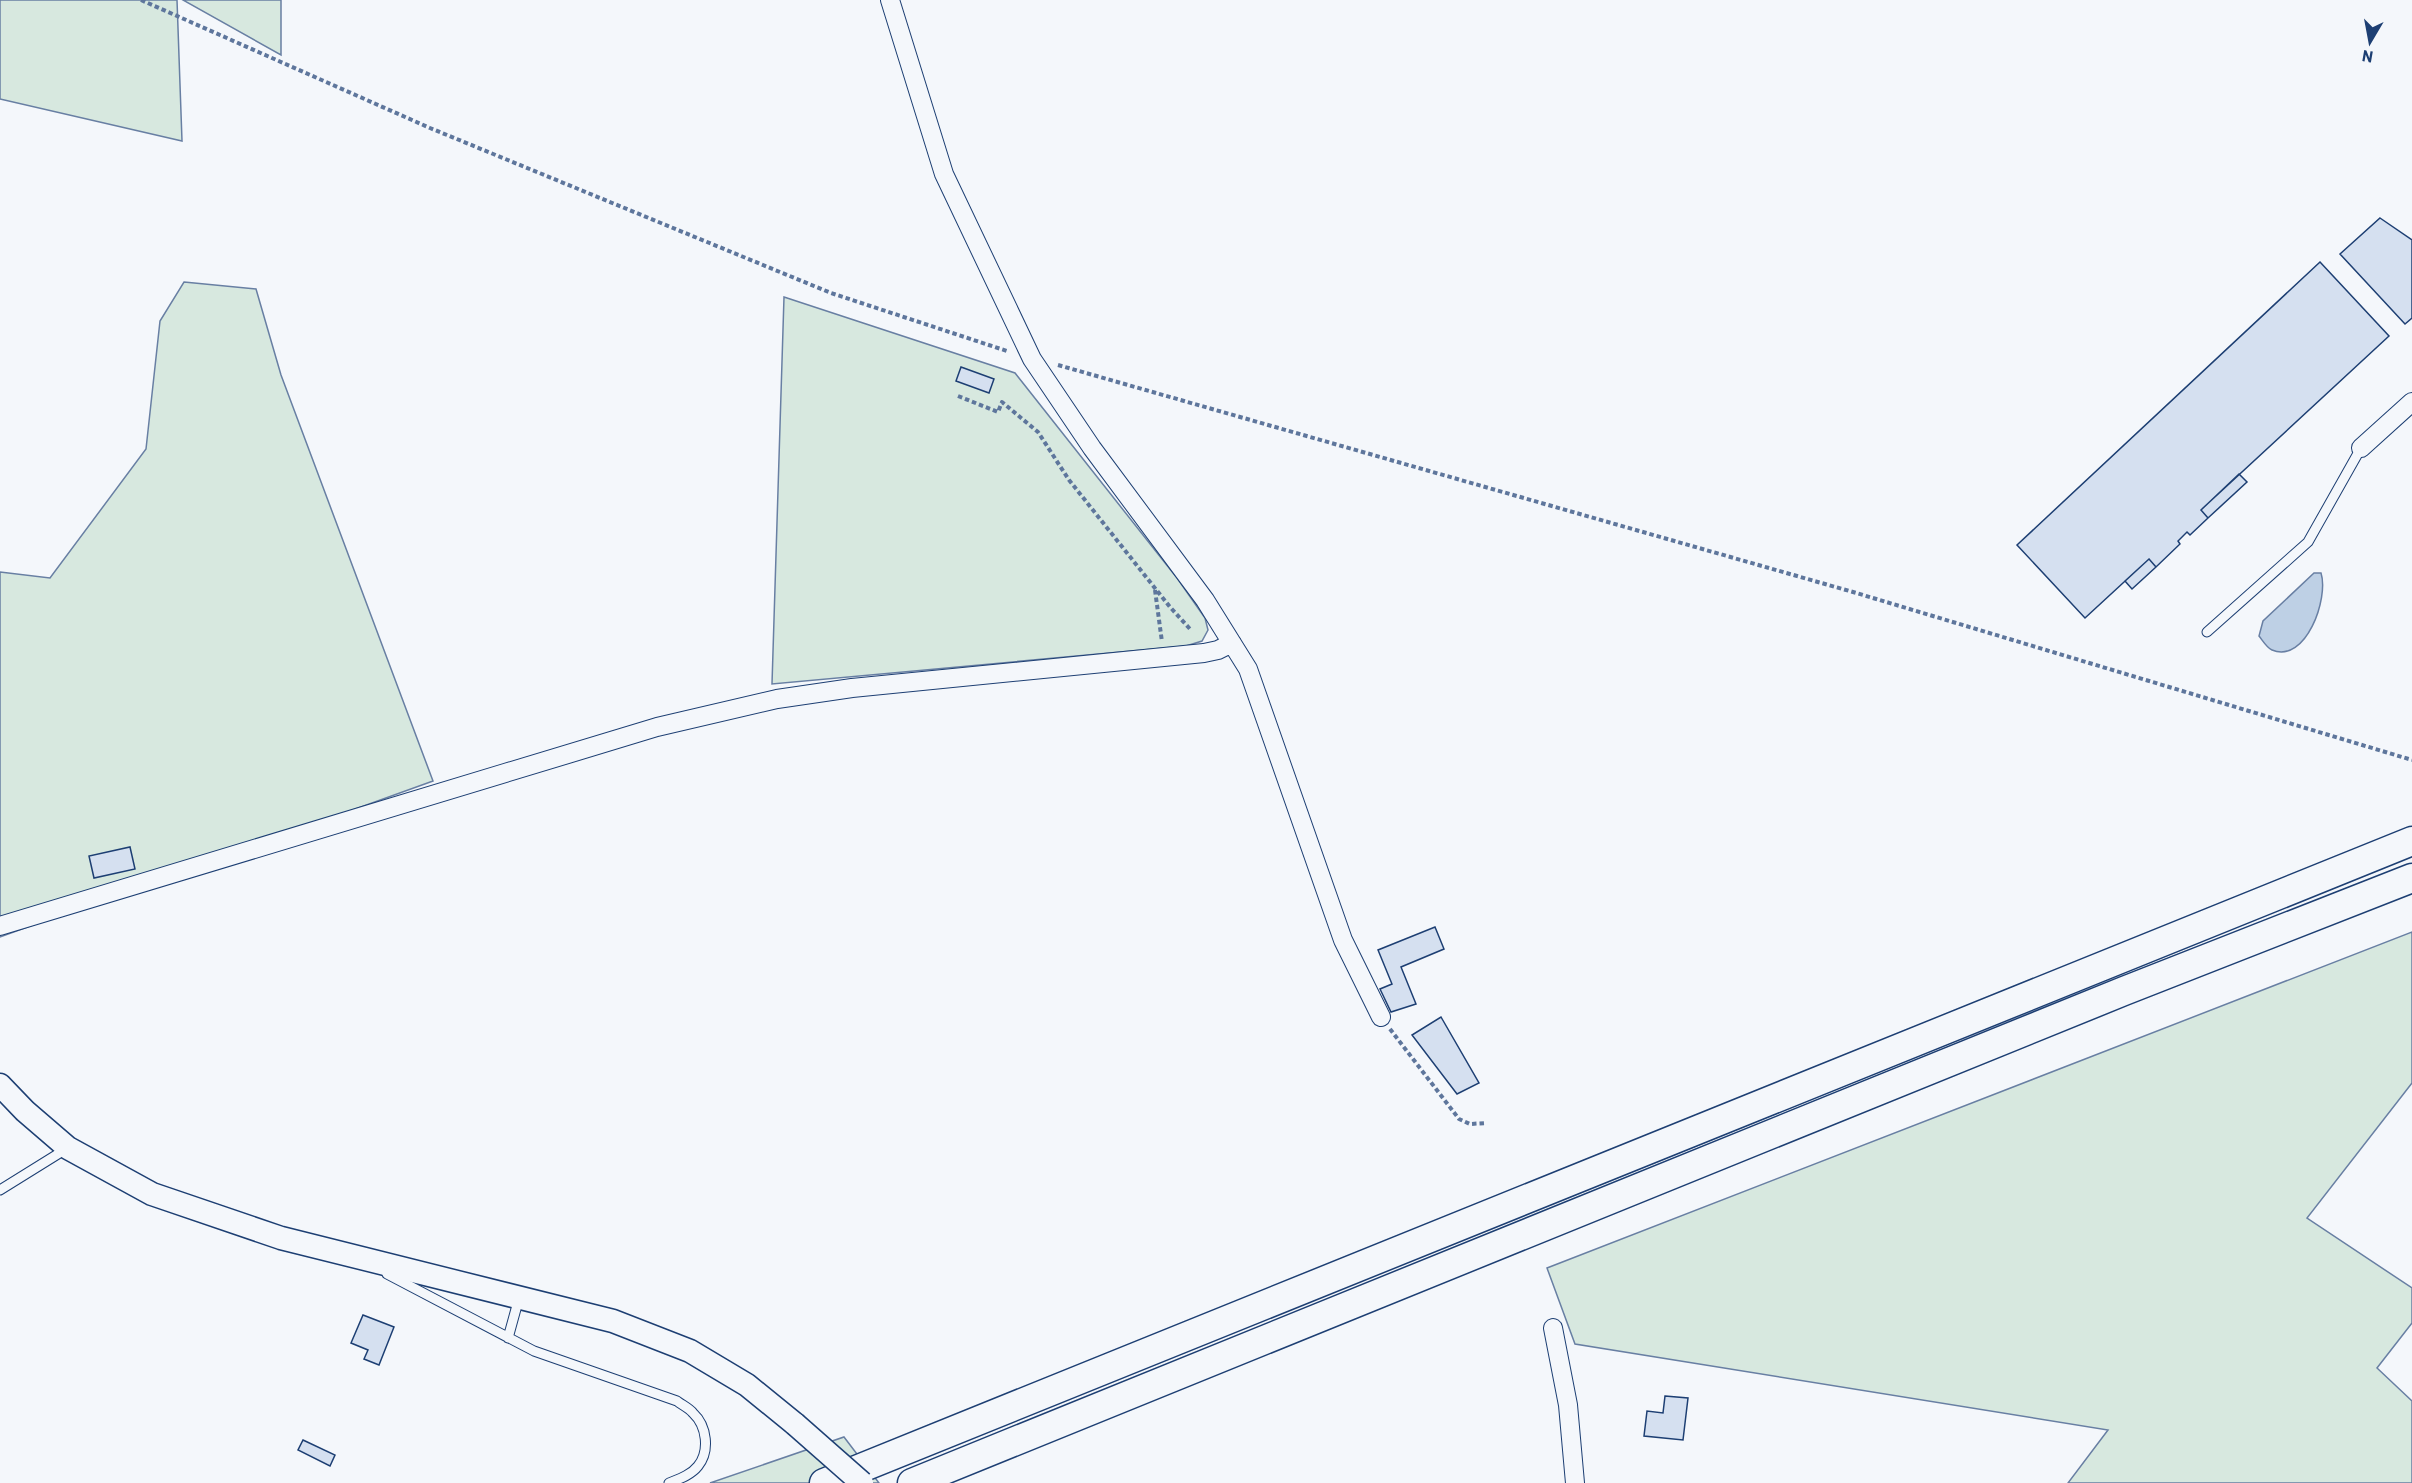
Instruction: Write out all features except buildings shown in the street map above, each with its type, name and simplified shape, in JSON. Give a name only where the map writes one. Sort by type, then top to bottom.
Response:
[{"type":"highway","points":[[824,1483],[2412,841]]},
{"type":"highway","points":[[912,1483],[2124,991],[2412,878]]},
{"type":"street","points":[[890,0],[944,174],[1032,359],[1092,448],[1205,600],[1248,669],[1342,940],[1381,1017]]},
{"type":"street","points":[[2361,448],[2412,402]]},
{"type":"street","points":[[0,926],[657,727],[777,699],[852,688],[1204,653],[1218,650],[1232,643]]},
{"type":"street","points":[[0,1085],[25,1111],[68,1148],[152,1194],[281,1238],[358,1259],[612,1320],[690,1351],[747,1385],[862,1483]]},
{"type":"street","points":[[1553,1328],[1568,1405],[1575,1483]]},
{"type":"lane","points":[[2207,632],[2308,542],[2361,448]]},
{"type":"lane","points":[[0,1190],[68,1148]]},
{"type":"lane","points":[[358,1259],[534,1351],[677,1401],[694,1413],[704,1430],[705,1449],[698,1466],[684,1477],[669,1483]]},
{"type":"lane","points":[[508,1338],[519,1298]]},
{"type":"path","points":[[141,0],[430,128],[831,293],[1032,359],[1853,592],[2412,760]]},
{"type":"path","points":[[958,396],[998,412],[1002,402],[1038,432],[1069,480],[1155,589],[1190,629]]},
{"type":"path","points":[[1155,589],[1164,657]]},
{"type":"path","points":[[1381,1017],[1459,1119],[1470,1124],[1486,1123]]},
{"type":"shaded area","points":[[0,0],[177,0],[182,141],[0,99]]},
{"type":"shaded area","points":[[183,0],[281,0],[281,55]]},
{"type":"shaded area","points":[[184,282],[256,289],[281,375],[433,781],[0,937],[0,572],[50,578],[146,449],[160,321]]},
{"type":"shaded area","points":[[784,297],[1015,373],[1177,578],[1205,618],[1208,630],[1202,641],[1186,646],[772,684]]},
{"type":"shaded area","points":[[2412,932],[2412,1083],[2307,1218],[2412,1288],[2412,1323],[2377,1368],[2412,1401],[2412,1483],[2068,1483],[2108,1430],[1575,1344],[1547,1268]]},
{"type":"shaded area","points":[[844,1437],[879,1483],[710,1483]]},
{"type":"water","points":[[2314,573],[2321,573],[2323,584],[2322,598],[2312,626],[2305,638],[2295,647],[2284,652],[2270,649],[2259,636],[2263,621]]}]
